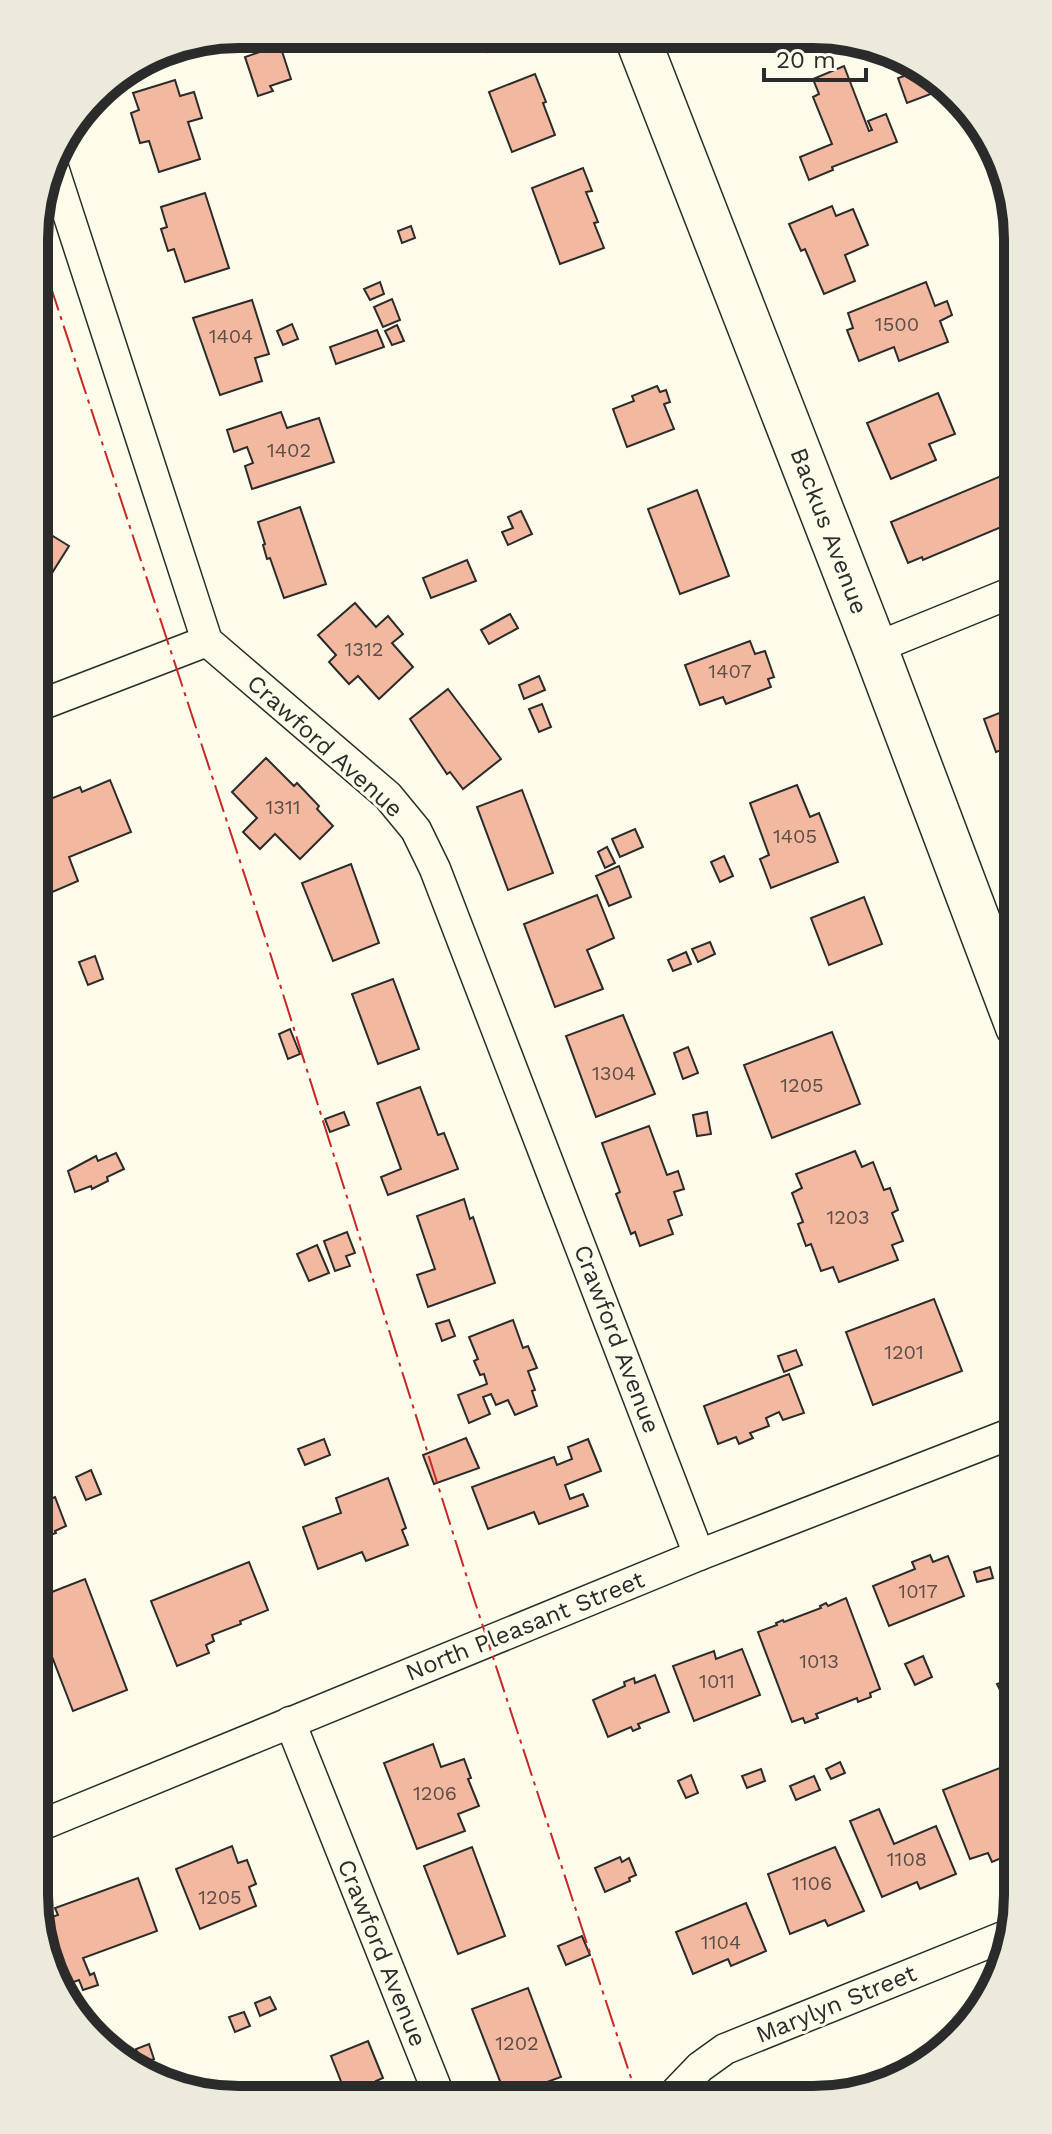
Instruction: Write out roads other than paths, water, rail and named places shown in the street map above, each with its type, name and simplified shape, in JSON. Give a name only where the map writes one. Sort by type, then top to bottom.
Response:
[{"type":"street","name":"Backus Avenue","points":[[641,48],[875,648],[1004,990]]},
{"type":"street","points":[[48,702],[207,641],[58,182]]},
{"type":"street","points":[[875,648],[1004,596]]},
{"type":"street","name":"Crawford Avenue","points":[[207,641],[388,796],[416,830],[441,884],[699,1555]]},
{"type":"street","name":"North Pleasant Street","points":[[48,1822],[699,1555],[1004,1436]]},
{"type":"street","name":"Crawford Avenue","points":[[290,1722],[435,2086]]},
{"type":"street","name":"Marylyn Street","points":[[682,2086],[700,2067],[725,2049],[998,1939]]}]
